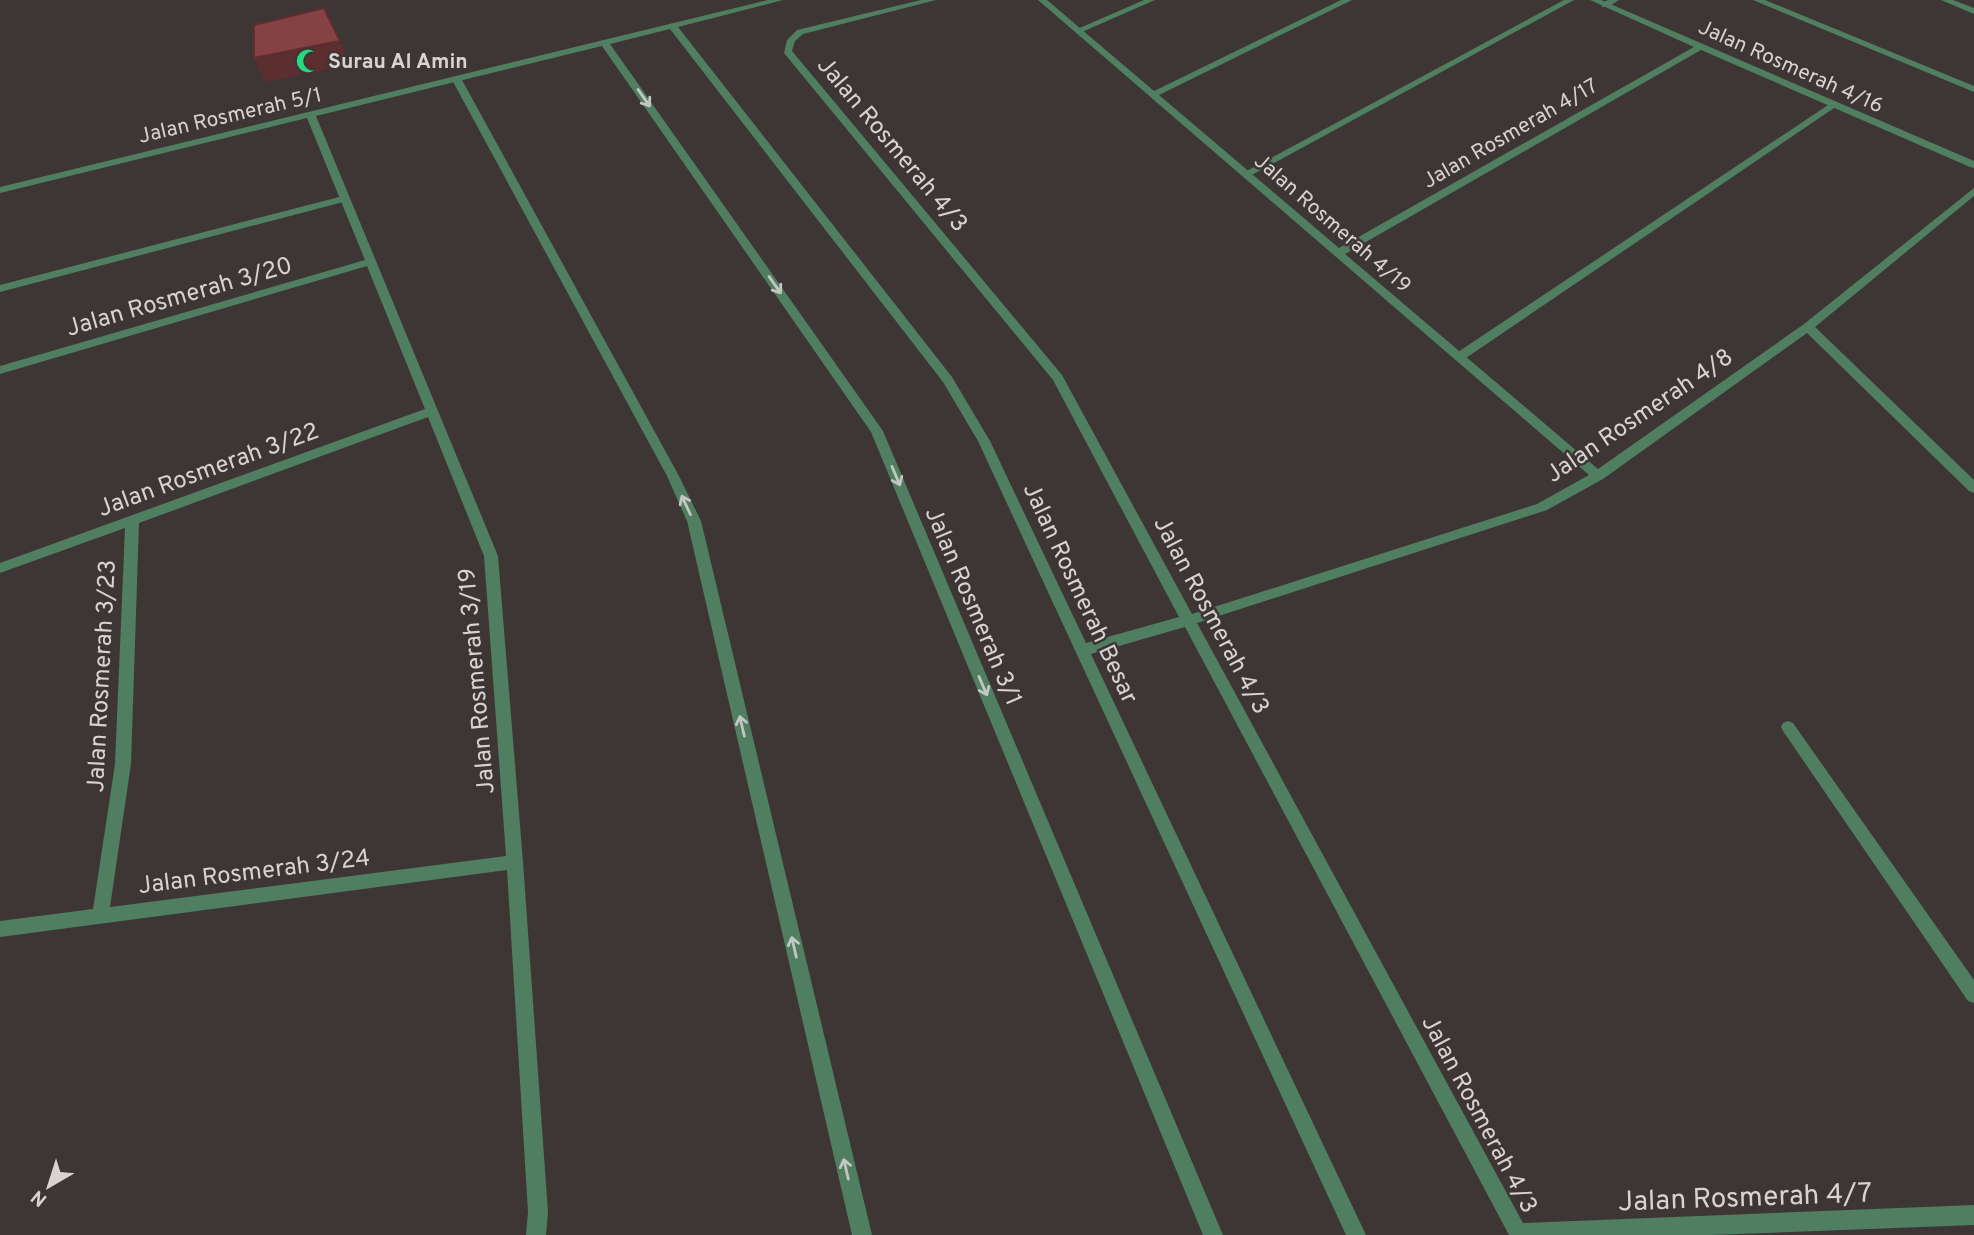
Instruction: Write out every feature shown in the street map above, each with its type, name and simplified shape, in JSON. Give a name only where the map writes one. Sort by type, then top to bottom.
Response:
[{"type":"street","name":"Jalan Rosmerah 5/1","points":[[0,190],[779,0]]},
{"type":"street","name":"Jalan Rosmerah 4/3","points":[[932,0],[800,32],[790,40],[788,51],[1058,378],[1519,1234]]},
{"type":"street","name":"Jalan Rosmerah 4/19","points":[[1042,0],[1598,476]]},
{"type":"street","points":[[1079,30],[1151,0]]},
{"type":"street","points":[[1155,94],[1349,0]]},
{"type":"street","points":[[1246,173],[1570,0]]},
{"type":"street","name":"Jalan Rosmerah 4/16","points":[[1594,0],[1610,2],[1701,46],[1974,165]]},
{"type":"street","points":[[1757,0],[1974,89]]},
{"type":"street","points":[[1945,0],[1974,11]]},
{"type":"street","name":"Jalan Rosmerah Besar","points":[[673,27],[948,380],[984,441],[1356,1235]]},
{"type":"street","name":"Jalan Rosmerah 3/1","points":[[605,43],[877,431],[1213,1235]]},
{"type":"street","name":"Jalan Rosmerah 4/17","points":[[1338,253],[1701,46]]},
{"type":"street","points":[[457,80],[673,475],[694,521],[862,1235]]},
{"type":"street","points":[[1459,358],[1834,104]]},
{"type":"street","name":"Jalan Rosmerah 3/19","points":[[311,116],[491,556],[515,862],[538,1213],[536,1235]]},
{"type":"street","name":"Jalan Rosmerah 4/8","points":[[1083,650],[1189,620],[1542,507],[1598,476],[1808,327],[1974,191]]},
{"type":"street","points":[[0,289],[343,199]]},
{"type":"street","name":"Jalan Rosmerah 3/20","points":[[0,370],[370,262]]},
{"type":"street","points":[[1808,327],[1974,488]]},
{"type":"street","name":"Jalan Rosmerah 3/22","points":[[0,568],[432,411]]},
{"type":"street","name":"Jalan Rosmerah 3/23","points":[[100,916],[123,764],[131,521]]},
{"type":"street","points":[[1788,727],[1974,995]]},
{"type":"street","name":"Jalan Rosmerah 3/24","points":[[0,929],[515,862]]},
{"type":"street","name":"Jalan Rosmerah 4/7","points":[[1519,1234],[1974,1215]]},
{"type":"building","points":[[324,8],[340,41],[254,58],[254,25]]},
{"type":"place","name":"Surau Al Amin","points":[[308,61]]}]
